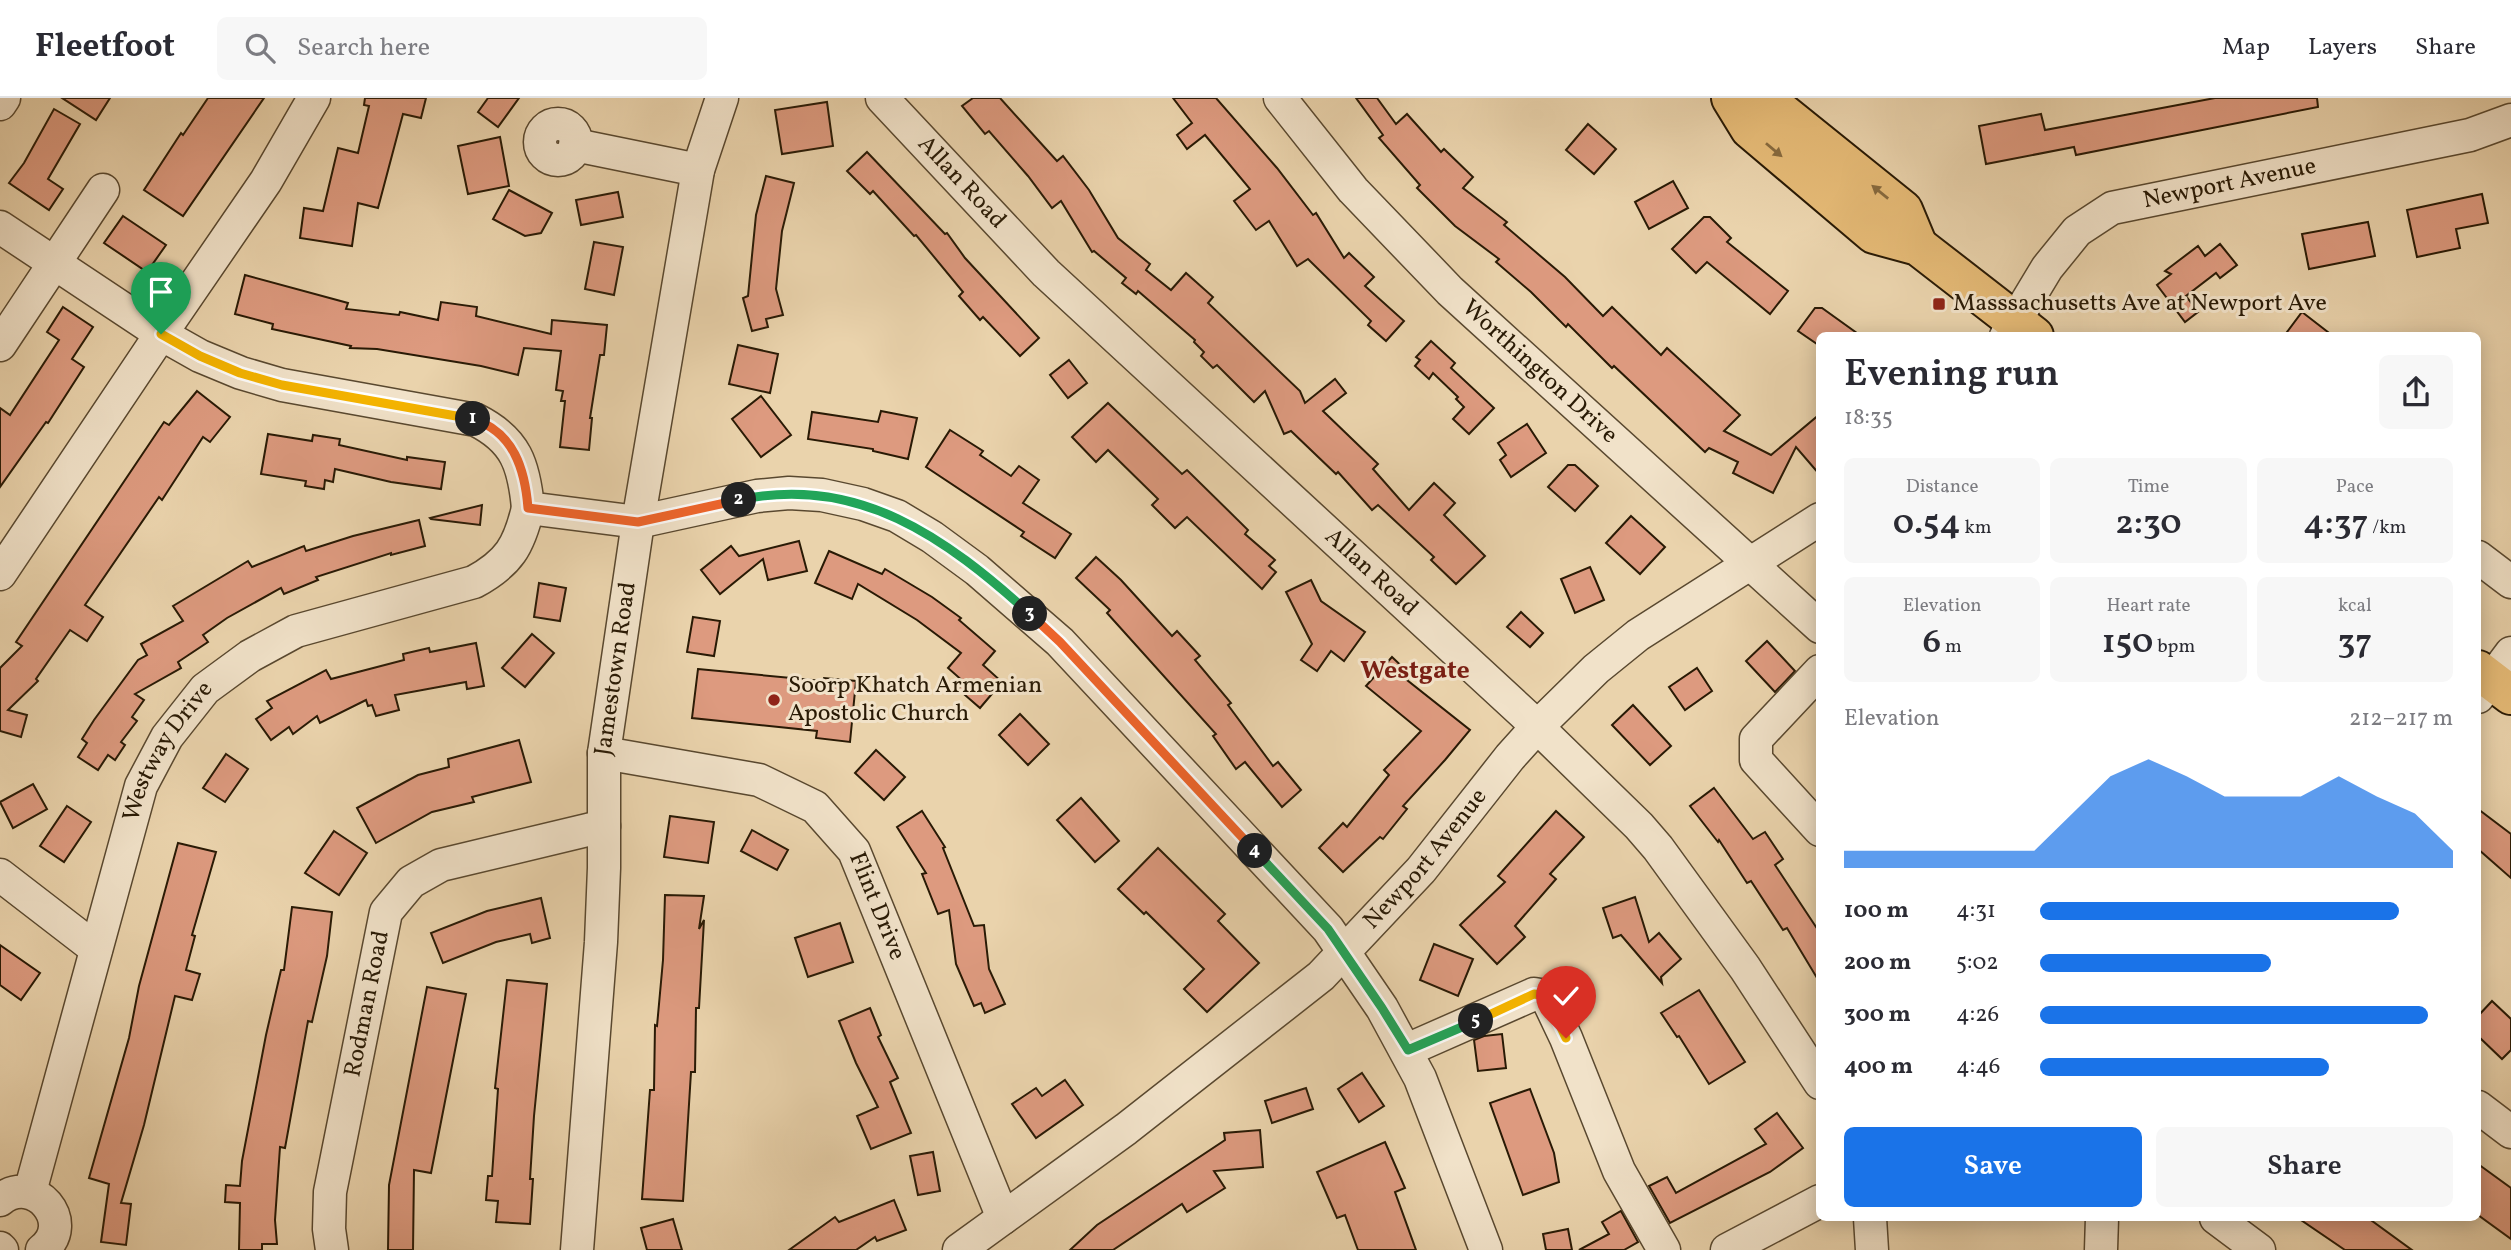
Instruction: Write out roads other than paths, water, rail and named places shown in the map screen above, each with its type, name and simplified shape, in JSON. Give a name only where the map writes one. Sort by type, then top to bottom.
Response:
[{"type":"main road","points":[[1731,98],[1750,129],[1874,234],[1918,246],[2018,331]]},
{"type":"main road","points":[[1752,98],[1775,107],[1903,210],[1918,246]]},
{"type":"street","points":[[0,104],[4,98]]},
{"type":"street","points":[[0,574],[266,181],[314,98]]},
{"type":"street","name":"Jamestown Road","points":[[577,1250],[601,942],[604,753],[638,522],[698,170],[722,98]]},
{"type":"street","name":"Allan Road","points":[[882,98],[1046,274],[1537,727],[1639,827],[1658,848],[1745,968],[1816,1077]]},
{"type":"street","name":"Worthington Drive","points":[[1280,98],[1353,190],[1450,291],[1816,623]]},
{"type":"street","name":"Newport Avenue","points":[[2018,331],[2047,268],[2077,231],[2112,208],[2470,135],[2511,120]]},
{"type":"street","points":[[575,145],[698,170]]},
{"type":"street","points":[[0,345],[103,190]]},
{"type":"street","points":[[0,227],[161,334],[200,356],[240,373],[282,385],[476,420],[495,429],[508,442],[519,460],[526,485],[528,508],[638,522],[757,496],[789,493],[822,495],[863,504],[897,516],[932,537],[977,570],[1060,642],[1318,919],[1382,1008],[1408,1050],[1486,1250]]},
{"type":"street","name":"Westway Drive","points":[[15,1196],[96,949],[141,786],[167,737],[205,689],[250,656],[296,631],[474,582],[494,571],[511,555],[522,532],[528,508]]},
{"type":"street","name":"Newport Avenue","points":[[959,1250],[1126,1129],[1321,976],[1421,870],[1510,757],[1596,669],[1638,635],[1816,521]]},
{"type":"street","points":[[2481,558],[2511,582]]},
{"type":"street","points":[[1816,675],[1756,739],[1756,760],[1816,826]]},
{"type":"street","name":"Flint Drive","points":[[604,753],[759,780],[815,807],[854,851],[1003,1218]]},
{"type":"street","name":"Rodman Road","points":[[332,1250],[329,1229],[330,1192],[386,912],[411,882],[441,865],[604,826]]},
{"type":"street","points":[[0,875],[96,949]]},
{"type":"street","points":[[1408,1050],[1534,994],[1546,996],[1566,1038],[1619,1171],[1664,1250]]},
{"type":"street","points":[[2481,1109],[2511,1132]]},
{"type":"street","points":[[15,1196],[40,1196],[54,1214],[53,1237],[42,1250]]},
{"type":"street","points":[[1727,1250],[1816,1203]]},
{"type":"street","points":[[1870,1221],[1871,1250]]},
{"type":"street","points":[[2101,1250],[2102,1221]]},
{"type":"street","points":[[2220,1221],[2259,1250]]},
{"type":"place","name":"Masssachusetts Ave at Newport Ave","points":[[1939,304]]},
{"type":"place","name":"Soorp Khatch Armenian Apostolic Church","points":[[774,700]]},
{"type":"district","name":"Westgate","points":[[1415,671]]}]
